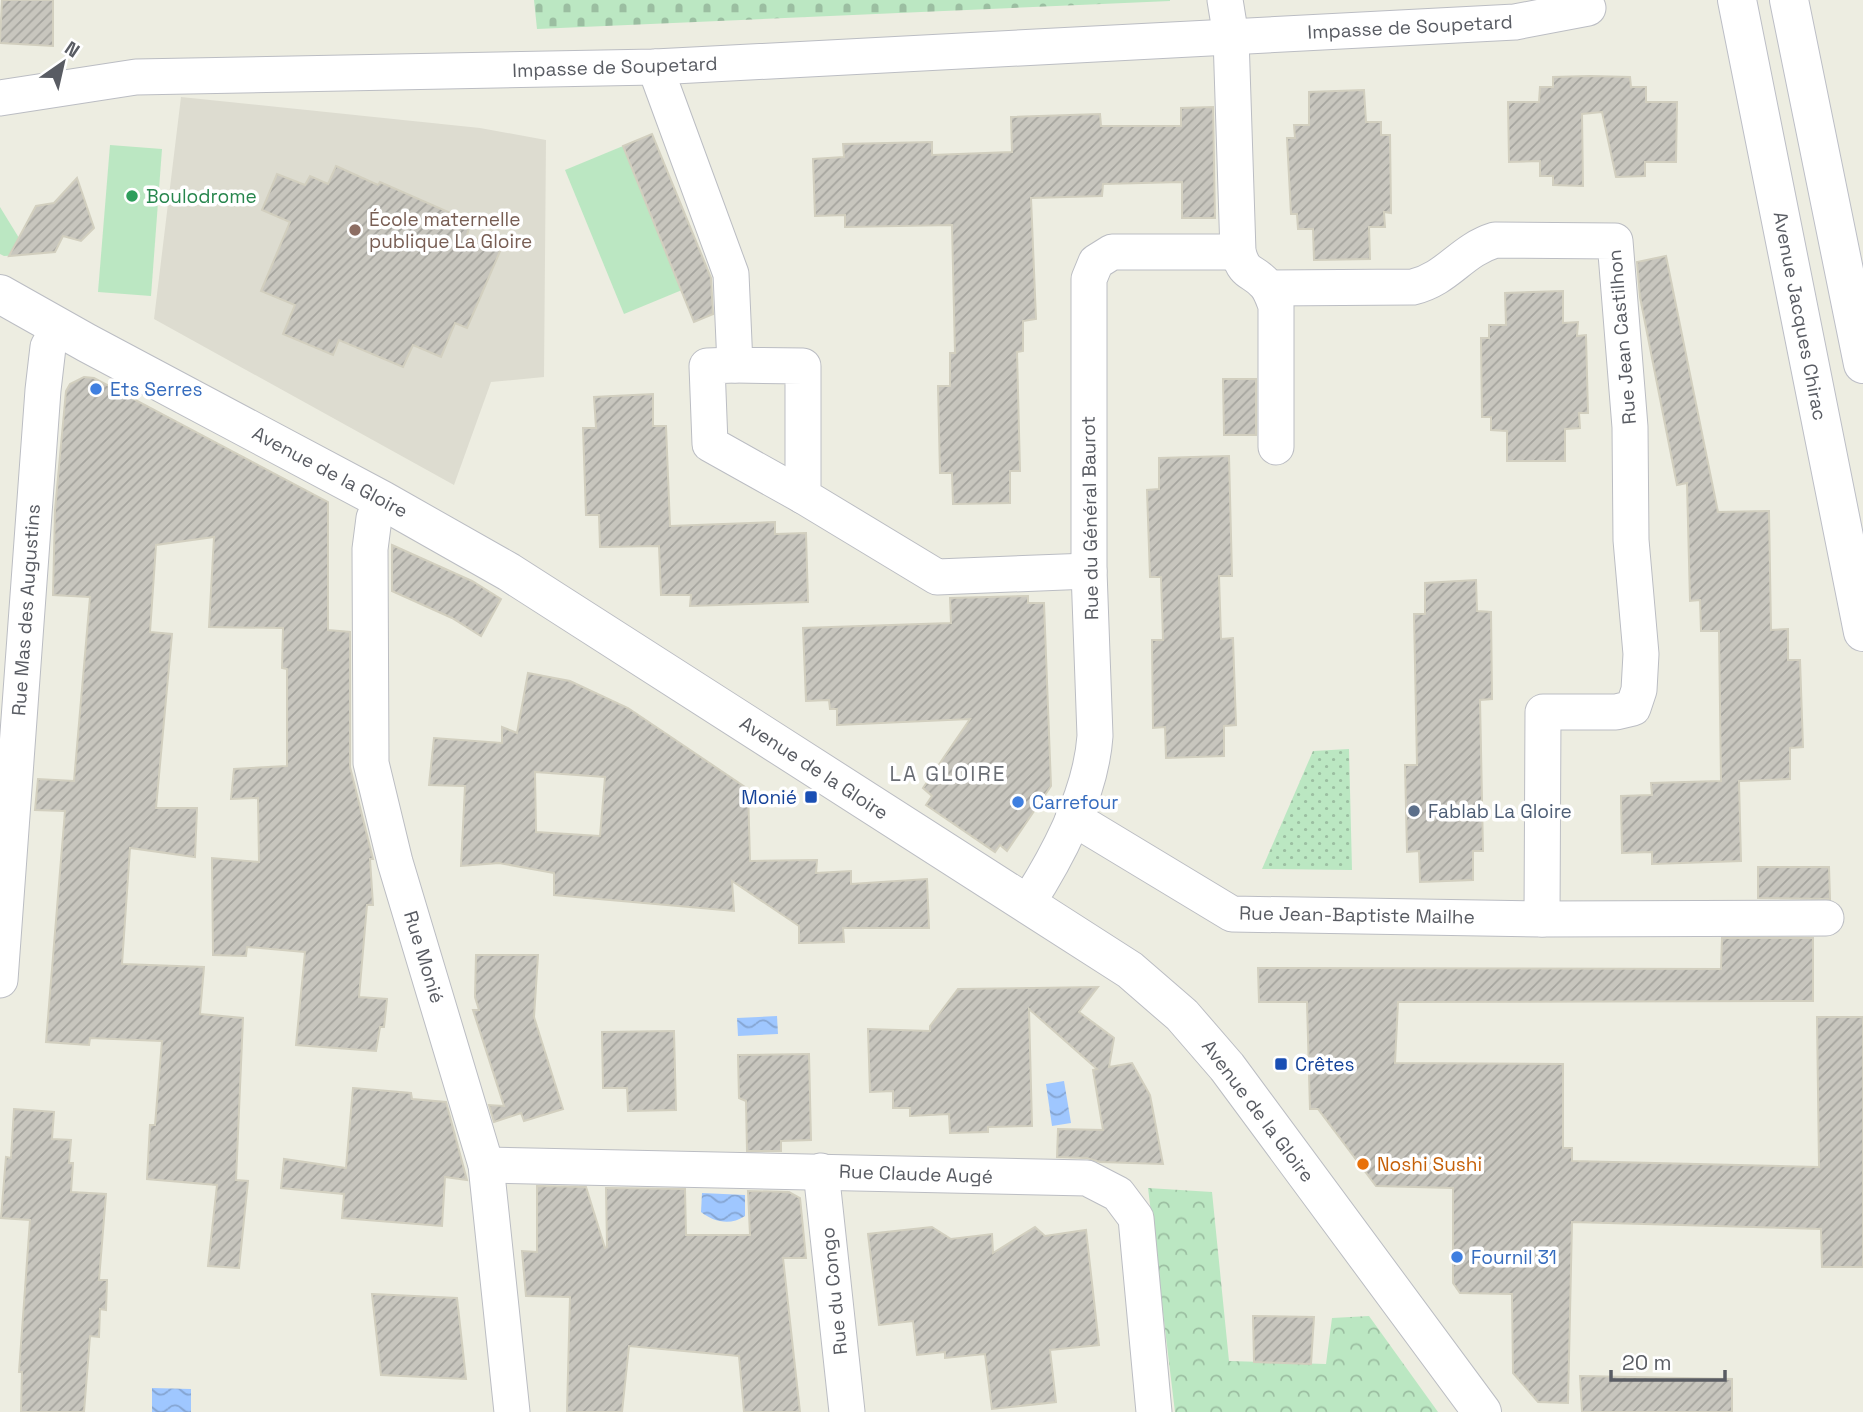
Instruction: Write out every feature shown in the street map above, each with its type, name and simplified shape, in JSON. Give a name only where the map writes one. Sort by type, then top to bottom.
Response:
[{"type":"street","points":[[1225,0],[1231,37],[1237,252],[1249,274],[1260,279],[1269,288],[1276,306],[1276,447]]},
{"type":"street","name":"Avenue Jacques Chirac","points":[[1737,0],[1863,632]]},
{"type":"street","points":[[1789,0],[1863,364]]},
{"type":"street","name":"Impasse de Soupetard","points":[[0,98],[136,76],[655,66],[1515,22],[1588,8]]},
{"type":"street","points":[[655,66],[732,274],[735,365]]},
{"type":"street","name":"Rue Jean Castilhon","points":[[1269,288],[1413,287],[1431,282],[1478,246],[1496,240],[1615,241],[1630,427],[1631,540],[1639,624],[1639,690],[1633,708],[1616,712],[1543,712],[1542,919]]},
{"type":"street","name":"Rue du Général Baurot","points":[[1027,905],[1073,818],[1087,785],[1094,759],[1089,571],[1089,279],[1097,262],[1112,251],[1237,252]]},
{"type":"street","name":"Avenue de la Gloire","points":[[0,294],[382,500],[509,572],[1130,970],[1162,996],[1203,1038],[1482,1412]]},
{"type":"street","name":"Rue Mas des Augustins","points":[[0,980],[43,390],[48,347],[59,327]]},
{"type":"street","points":[[803,496],[803,366],[707,366],[710,444],[803,496],[937,577],[1089,571]]},
{"type":"street","name":"Rue Monié","points":[[382,500],[374,518],[370,550],[371,764],[395,862],[486,1165],[512,1412]]},
{"type":"street","name":"Rue Jean-Baptiste Mailhe","points":[[1073,818],[1232,914],[1542,919],[1826,918]]},
{"type":"street","name":"Rue Claude Augé","points":[[486,1165],[1087,1178],[1118,1194],[1136,1218],[1154,1412]]},
{"type":"street","name":"Rue du Congo","points":[[821,1171],[847,1412]]},
{"type":"shaded area","name":"École maternelle publique La Gloire","points":[[181,97],[480,128],[546,140],[544,377],[491,382],[454,485],[154,319]]},
{"type":"green space","points":[[534,0],[1170,0],[1170,1],[537,29]]},
{"type":"green space","name":"Boulodrome","points":[[110,145],[162,149],[151,296],[98,292]]},
{"type":"green space","points":[[623,146],[682,290],[624,314],[565,170]]},
{"type":"green space","points":[[0,207],[19,238],[21,255],[0,254]]},
{"type":"green space","points":[[1349,749],[1352,870],[1262,869],[1313,751]]},
{"type":"green space","points":[[1148,1188],[1212,1192],[1229,1361],[1326,1364],[1332,1318],[1369,1316],[1438,1412],[1175,1412]]},
{"type":"water","points":[[777,1016],[778,1034],[738,1036],[737,1018]]},
{"type":"water","points":[[1064,1081],[1071,1123],[1052,1126],[1046,1084]]},
{"type":"water","points":[[702,1193],[745,1195],[745,1216],[728,1222],[706,1215],[701,1212]]},
{"type":"water","points":[[152,1388],[191,1389],[191,1412],[152,1412]]},
{"type":"building","points":[[2,0],[53,0],[53,46],[0,43]]},
{"type":"building","points":[[1553,77],[1630,77],[1631,87],[1646,87],[1646,102],[1677,102],[1676,162],[1645,162],[1645,176],[1616,177],[1602,112],[1582,114],[1583,186],[1553,185],[1553,176],[1540,176],[1540,161],[1509,162],[1508,102],[1539,102],[1540,87],[1553,87]]},
{"type":"building","points":[[1364,90],[1366,122],[1381,122],[1381,135],[1390,135],[1391,213],[1384,212],[1385,227],[1369,227],[1370,259],[1314,260],[1313,229],[1298,229],[1297,214],[1291,214],[1287,138],[1295,138],[1294,125],[1309,125],[1309,92]]},
{"type":"building","points":[[1213,107],[1215,218],[1182,218],[1182,182],[1103,184],[1102,196],[1031,198],[1036,319],[1023,321],[1023,351],[1017,352],[1020,471],[1010,471],[1010,503],[953,504],[952,473],[940,473],[938,386],[950,386],[950,353],[955,353],[952,225],[845,227],[845,215],[815,216],[813,159],[844,157],[843,144],[932,142],[932,155],[1012,152],[1011,117],[1100,114],[1101,126],[1181,126],[1181,108]]},
{"type":"building","points":[[652,134],[711,278],[713,314],[694,322],[623,146]]},
{"type":"building","points":[[336,166],[471,222],[467,235],[501,249],[467,328],[455,323],[441,357],[413,345],[403,367],[339,340],[333,355],[283,334],[295,305],[261,291],[290,222],[262,210],[277,174],[305,185],[310,176],[328,184]]},
{"type":"building","points":[[77,178],[94,228],[81,241],[63,236],[55,252],[9,256],[36,206],[54,203]]},
{"type":"building","points":[[1666,256],[1718,512],[1769,511],[1771,630],[1788,629],[1788,660],[1800,660],[1803,747],[1790,748],[1790,779],[1739,781],[1741,861],[1652,864],[1652,852],[1622,853],[1621,796],[1652,795],[1651,783],[1721,781],[1719,631],[1701,631],[1700,600],[1690,601],[1687,483],[1677,485],[1640,297],[1637,262]]},
{"type":"building","points":[[1563,291],[1563,323],[1578,322],[1577,336],[1586,335],[1588,413],[1579,413],[1580,428],[1565,429],[1565,461],[1507,461],[1507,431],[1491,430],[1491,417],[1482,417],[1481,338],[1489,338],[1489,325],[1506,325],[1505,293]]},
{"type":"building","points":[[84,377],[94,378],[328,502],[328,630],[350,632],[350,767],[373,859],[370,859],[373,905],[367,905],[359,997],[387,999],[384,1027],[380,1027],[376,1051],[296,1045],[305,952],[247,947],[246,956],[213,955],[212,858],[259,862],[258,798],[231,799],[234,769],[287,766],[287,669],[282,668],[283,628],[209,627],[214,537],[156,545],[150,632],[172,634],[156,808],[197,808],[195,857],[130,848],[122,964],[204,967],[200,1014],[243,1018],[236,1180],[248,1181],[239,1268],[208,1266],[217,1185],[147,1179],[150,1125],[155,1125],[162,1041],[90,1038],[89,1045],[46,1042],[65,811],[35,810],[38,779],[74,781],[90,597],[53,595],[55,510],[66,391],[70,384]]},
{"type":"building","points":[[1223,379],[1256,379],[1256,435],[1224,435]]},
{"type":"building","points":[[653,394],[653,426],[666,426],[670,526],[775,522],[775,534],[806,533],[808,602],[690,606],[691,595],[661,595],[659,546],[600,547],[599,515],[586,515],[583,428],[596,428],[594,397]]},
{"type":"building","points":[[1229,456],[1232,576],[1219,576],[1221,639],[1233,638],[1236,725],[1224,726],[1224,756],[1166,758],[1165,727],[1153,728],[1152,640],[1163,640],[1161,577],[1150,577],[1147,490],[1159,489],[1159,458]]},
{"type":"building","points":[[392,545],[472,581],[501,599],[481,636],[452,618],[392,591]]},
{"type":"building","points":[[1476,580],[1477,611],[1491,612],[1492,699],[1480,700],[1483,851],[1473,851],[1473,880],[1420,882],[1419,851],[1407,852],[1405,765],[1417,765],[1414,614],[1425,614],[1425,583]]},
{"type":"building","points":[[1028,596],[1028,603],[1044,603],[1051,786],[1007,851],[1000,845],[995,852],[926,805],[932,796],[923,788],[970,719],[837,725],[837,709],[830,709],[829,700],[806,701],[803,628],[951,623],[950,598]]},
{"type":"building","points":[[528,673],[570,681],[628,708],[748,789],[750,861],[817,860],[816,873],[851,871],[851,884],[927,879],[929,928],[843,928],[844,942],[799,943],[799,926],[732,881],[734,911],[554,895],[554,873],[499,863],[461,866],[465,786],[429,785],[434,738],[502,743],[502,727],[517,733]],"holes":[[[535,772],[605,777],[600,836],[536,832]]]},
{"type":"building","points":[[1758,867],[1829,867],[1830,899],[1758,898]]},
{"type":"building","points":[[1722,938],[1813,938],[1813,1001],[1398,1002],[1395,1063],[1563,1064],[1563,1148],[1572,1148],[1572,1161],[1819,1167],[1817,1017],[1863,1017],[1863,1267],[1822,1267],[1821,1229],[1572,1222],[1568,1403],[1538,1402],[1513,1373],[1512,1294],[1460,1293],[1453,1283],[1453,1188],[1376,1186],[1318,1109],[1310,1109],[1307,1002],[1259,1002],[1258,968],[1721,969]]},
{"type":"building","points":[[476,955],[538,955],[534,1017],[563,1109],[524,1121],[521,1113],[494,1122],[489,1105],[504,1106],[473,1010],[479,1010],[475,997]]},
{"type":"building","points":[[1098,987],[1079,1012],[1114,1038],[1109,1067],[1132,1063],[1150,1095],[1163,1164],[1100,1162],[1087,1158],[1057,1157],[1058,1129],[1103,1130],[1093,1070],[1097,1069],[1029,1009],[1032,1126],[988,1127],[988,1132],[950,1133],[949,1114],[910,1116],[910,1108],[893,1108],[893,1091],[870,1092],[868,1029],[930,1031],[930,1026],[958,989]]},
{"type":"building","points":[[674,1031],[676,1110],[628,1111],[627,1088],[603,1088],[602,1032]]},
{"type":"building","points":[[809,1054],[811,1140],[781,1141],[781,1151],[747,1151],[746,1101],[739,1098],[738,1055]]},
{"type":"building","points":[[353,1088],[411,1093],[412,1099],[446,1102],[467,1180],[445,1177],[442,1226],[342,1218],[344,1194],[281,1188],[284,1159],[346,1168]]},
{"type":"building","points":[[14,1109],[54,1112],[52,1139],[71,1140],[71,1192],[106,1194],[99,1280],[107,1280],[106,1310],[100,1309],[99,1337],[90,1336],[84,1412],[21,1412],[22,1372],[19,1372],[30,1220],[1,1218],[6,1157],[11,1158]]},
{"type":"building","points":[[537,1186],[586,1187],[605,1248],[606,1188],[685,1189],[686,1235],[750,1235],[748,1191],[789,1192],[800,1198],[806,1258],[783,1258],[800,1412],[744,1412],[739,1356],[629,1346],[622,1412],[567,1412],[570,1297],[526,1296],[522,1251],[537,1252]]},
{"type":"building","points":[[932,1227],[951,1239],[992,1234],[993,1253],[1035,1227],[1045,1236],[1086,1230],[1099,1345],[1050,1350],[1056,1402],[992,1409],[985,1354],[945,1358],[945,1352],[917,1355],[913,1321],[879,1325],[868,1234]]},
{"type":"building","points":[[372,1294],[457,1298],[466,1379],[381,1375]]},
{"type":"building","points":[[1253,1316],[1314,1317],[1311,1364],[1254,1362]]},
{"type":"building","points":[[1580,1376],[1732,1379],[1732,1412],[1582,1412]]},
{"type":"place","name":"Boulodrome","points":[[132,196]]},
{"type":"place","name":"École maternelle publique La Gloire","points":[[355,230]]},
{"type":"place","name":"Ets Serres","points":[[96,389]]},
{"type":"place","name":"Monié","points":[[811,797]]},
{"type":"place","name":"Carrefour","points":[[1018,802]]},
{"type":"place","name":"Fablab La Gloire","points":[[1414,811]]},
{"type":"place","name":"Crêtes","points":[[1281,1064]]},
{"type":"place","name":"Noshi Sushi","points":[[1363,1164]]},
{"type":"place","name":"Fournil 31","points":[[1457,1257]]},
{"type":"district","name":"LA GLOIRE","points":[[948,773]]}]
